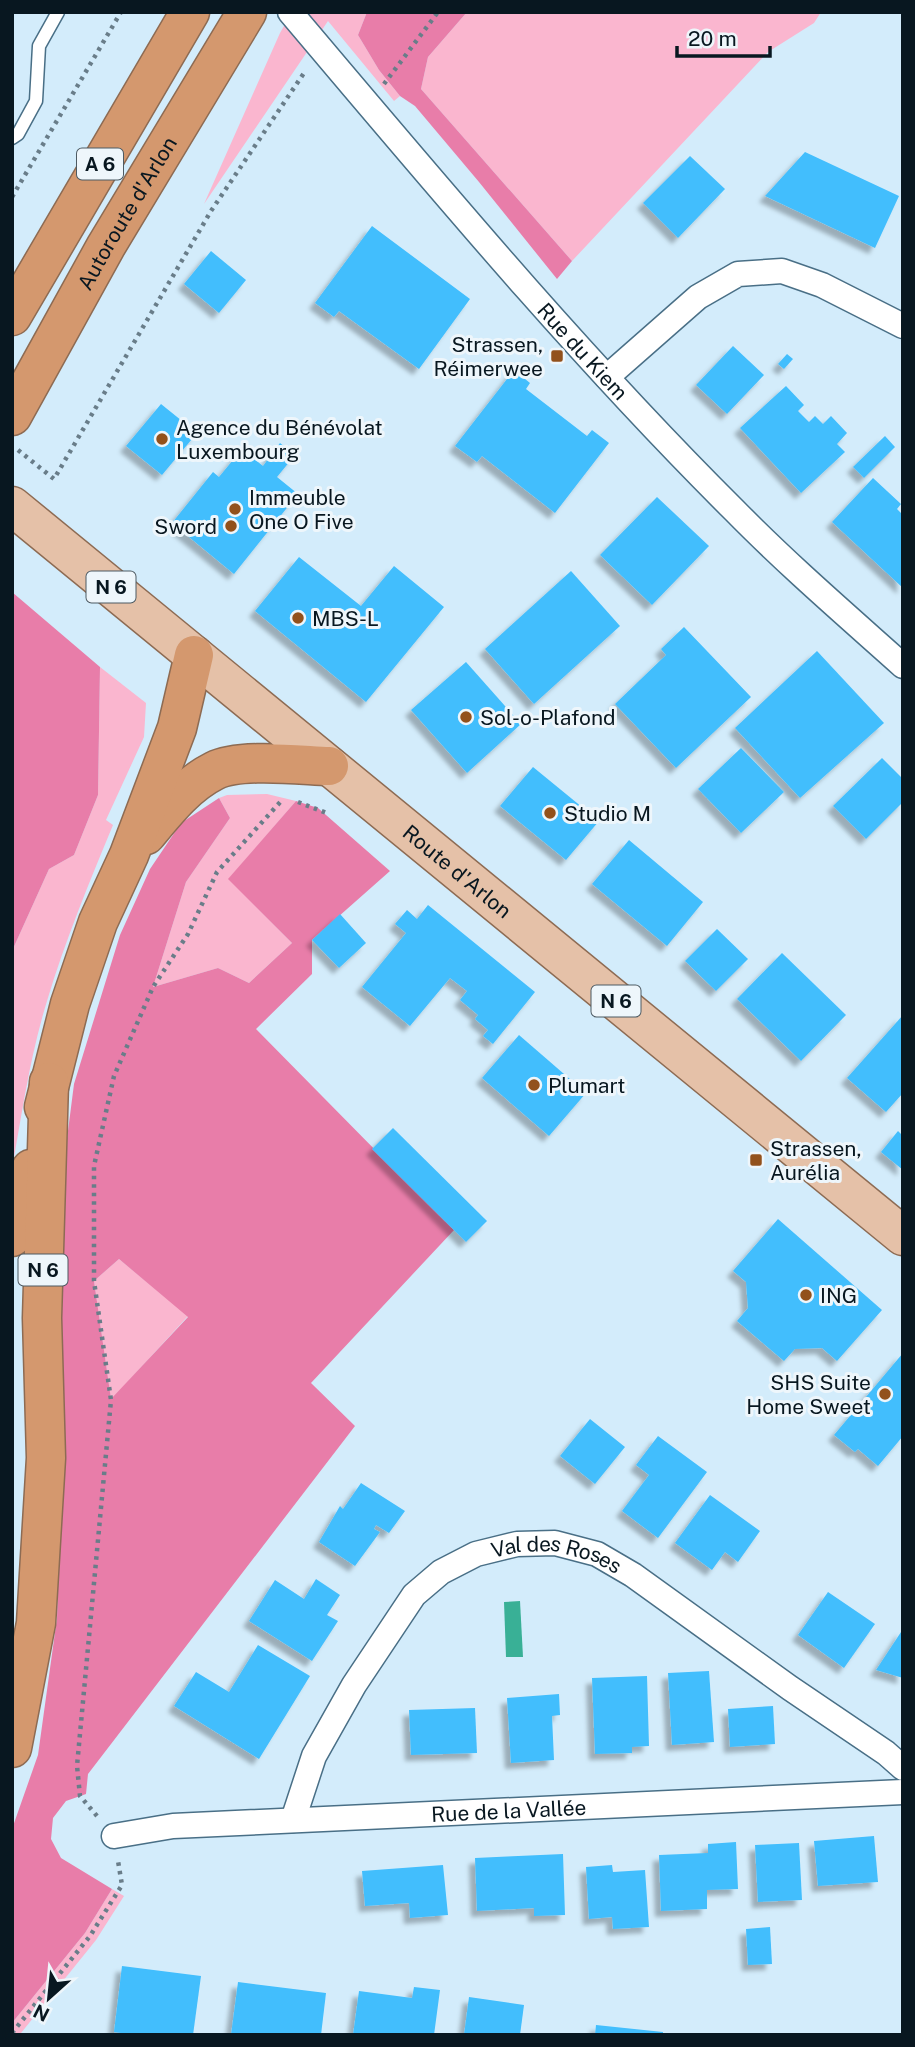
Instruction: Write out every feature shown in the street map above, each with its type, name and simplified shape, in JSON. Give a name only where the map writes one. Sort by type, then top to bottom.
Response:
[{"type":"highway","name":"A 6","points":[[12,316],[190,12]]},
{"type":"highway","name":"Autoroute d'Arlon","points":[[12,416],[106,246],[247,12]]},
{"type":"highway","name":"N 6","points":[[12,1237],[22,1211],[49,1082],[70,1004],[98,922],[129,855],[177,728],[194,655]]},
{"type":"highway","name":"N 6","points":[[129,855],[177,798],[215,770],[245,764],[328,766]]},
{"type":"highway","name":"N 6","points":[[12,1748],[36,1623],[46,1458],[42,1318],[49,1082]]},
{"type":"main road","name":"Route d'Arlon","points":[[20,512],[903,1236]]},
{"type":"street","name":"Rue du Kiem","points":[[290,12],[539,304],[607,377],[735,512],[903,666]]},
{"type":"street","points":[[607,377],[698,297],[738,274],[782,271],[822,285],[903,326]]},
{"type":"street","name":"Val des Roses","points":[[293,1820],[314,1756],[355,1685],[414,1595],[441,1572],[476,1554],[517,1544],[555,1544],[597,1554],[633,1574],[790,1688],[886,1753],[903,1768]]},
{"type":"street","name":"Rue de la Vallée","points":[[114,1836],[173,1826],[903,1792]]},
{"type":"lane","points":[[12,138],[18,134],[36,101],[39,46],[58,12]]},
{"type":"path","points":[[12,197],[121,12]]},
{"type":"path","points":[[369,104],[438,12]]},
{"type":"path","points":[[12,445],[54,479],[211,211],[320,48]]},
{"type":"path","points":[[12,2033],[90,1936],[122,1885],[114,1836],[80,1796],[77,1766],[111,1399],[94,1281],[94,1166],[114,1076],[153,987],[188,934],[217,872],[282,799],[296,801],[330,814]]},
{"type":"shaded area","points":[[292,12],[367,12],[358,35],[379,70],[400,96],[394,101],[328,21],[204,204],[280,33]]},
{"type":"shaded area","points":[[367,12],[467,12],[428,57],[421,89],[572,261],[557,279],[415,106],[400,96],[379,70],[358,35]]},
{"type":"shaded area","points":[[467,12],[821,12],[814,23],[768,52],[572,261],[421,89],[428,57]]},
{"type":"shaded area","points":[[12,592],[100,667],[98,795],[74,855],[49,869],[12,951]]},
{"type":"shaded area","points":[[100,667],[146,703],[144,737],[106,820],[113,825],[69,934],[47,1001],[31,1064],[12,1169],[12,951],[49,869],[74,855],[98,795]]},
{"type":"shaded area","points":[[267,794],[296,801],[229,879],[292,943],[249,983],[218,968],[153,987],[186,882],[230,818],[219,798],[227,795]]},
{"type":"shaded area","points":[[219,798],[230,818],[186,882],[153,987],[218,968],[249,983],[292,943],[228,879],[296,801],[318,808],[390,871],[312,940],[312,974],[256,1029],[454,1230],[311,1383],[355,1426],[88,1774],[86,1794],[66,1801],[53,1818],[51,1839],[61,1858],[112,1889],[85,1933],[12,2023],[12,1829],[38,1755],[57,1618],[62,1451],[57,1321],[63,1170],[74,1084],[120,935],[150,869],[181,823]],"holes":[[[119,1259],[188,1317],[111,1399],[94,1281]]]},
{"type":"shaded area","points":[[119,1259],[188,1316],[111,1400],[94,1281]]},
{"type":"shaded area","points":[[12,1318],[14,1319],[12,1490]]},
{"type":"shaded area","points":[[520,1601],[523,1657],[506,1657],[504,1602]]},
{"type":"shaded area","points":[[112,1889],[124,1896],[96,1940],[22,2035],[12,2035],[12,2023],[85,1933]]},
{"type":"building","points":[[805,152],[899,196],[875,248],[765,196]]},
{"type":"building","points":[[690,156],[725,189],[678,238],[643,203]]},
{"type":"building","points":[[372,226],[470,299],[419,369],[339,311],[334,317],[315,303]]},
{"type":"building","points":[[211,251],[246,280],[219,313],[184,284]]},
{"type":"building","points":[[733,346],[764,375],[727,414],[696,385]]},
{"type":"building","points":[[787,354],[793,359],[784,369],[778,364]]},
{"type":"building","points":[[514,370],[530,383],[526,389],[587,436],[592,430],[609,443],[555,513],[482,456],[477,462],[455,446]]},
{"type":"building","points":[[786,386],[804,405],[798,411],[809,422],[815,416],[823,424],[831,416],[847,433],[837,444],[845,452],[801,493],[740,428]]},
{"type":"building","name":"Agence du Bénévolat Luxembourg","points":[[161,404],[197,433],[162,475],[126,446]]},
{"type":"building","points":[[885,436],[895,447],[864,478],[853,467]]},
{"type":"building","name":"Immeuble One O Five","points":[[280,443],[295,455],[277,477],[298,494],[234,574],[172,523],[213,472],[219,477],[242,449],[263,466]]},
{"type":"building","points":[[873,478],[901,504],[897,509],[903,515],[903,588],[832,522]]},
{"type":"building","points":[[657,497],[709,546],[652,605],[600,555]]},
{"type":"building","points":[[299,557],[361,606],[394,566],[444,607],[366,702],[255,611]]},
{"type":"building","points":[[571,571],[620,626],[534,704],[485,649]]},
{"type":"building","points":[[684,627],[751,697],[676,768],[615,704],[666,655],[661,649]]},
{"type":"building","points":[[817,651],[884,723],[800,798],[735,728]]},
{"type":"building","name":"Sol-o-Plafond","points":[[466,662],[521,724],[467,773],[411,710]]},
{"type":"building","points":[[741,748],[784,792],[741,833],[698,789]]},
{"type":"building","points":[[882,758],[903,779],[903,802],[866,839],[833,806]]},
{"type":"building","name":"Studio M","points":[[533,767],[599,821],[566,860],[500,806]]},
{"type":"building","points":[[629,840],[703,902],[667,946],[592,884]]},
{"type":"building","points":[[428,905],[535,992],[493,1044],[483,1036],[488,1030],[475,1019],[478,1015],[460,1000],[467,991],[450,978],[410,1026],[362,987],[406,933],[395,924],[407,910],[417,919]]},
{"type":"building","points":[[340,914],[366,943],[339,968],[312,940]]},
{"type":"building","points":[[717,929],[748,959],[716,991],[685,961]]},
{"type":"building","points":[[782,953],[846,1015],[801,1061],[737,999]]},
{"type":"building","points":[[903,1015],[903,1093],[886,1112],[847,1078]]},
{"type":"building","name":"Plumart","points":[[519,1035],[586,1093],[549,1136],[482,1078]]},
{"type":"building","points":[[393,1128],[487,1221],[466,1242],[372,1149]]},
{"type":"building","points":[[898,1131],[903,1136],[903,1170],[881,1152]]},
{"type":"building","name":"ING","points":[[778,1219],[882,1310],[837,1361],[822,1348],[795,1349],[784,1361],[737,1321],[748,1308],[746,1282],[733,1271]]},
{"type":"building","name":"SHS Suite Home Sweet","points":[[903,1353],[903,1436],[878,1466],[858,1449],[855,1452],[834,1435]]},
{"type":"building","points":[[590,1419],[625,1447],[595,1484],[560,1456]]},
{"type":"building","points":[[658,1436],[707,1472],[658,1538],[622,1511],[649,1475],[636,1465]]},
{"type":"building","points":[[361,1483],[405,1511],[389,1533],[376,1525],[374,1529],[380,1532],[355,1566],[319,1542],[340,1506],[343,1509]]},
{"type":"building","points":[[710,1495],[760,1531],[738,1562],[725,1552],[712,1570],[675,1543]]},
{"type":"building","points":[[316,1579],[340,1595],[327,1615],[338,1621],[312,1661],[249,1621],[275,1580],[304,1599]]},
{"type":"building","points":[[828,1592],[875,1624],[844,1668],[798,1635]]},
{"type":"building","points":[[903,1629],[903,1678],[876,1670]]},
{"type":"building","points":[[258,1645],[310,1676],[259,1759],[174,1706],[196,1672],[229,1692]]},
{"type":"building","points":[[709,1671],[714,1742],[672,1745],[668,1673]]},
{"type":"building","points":[[647,1676],[649,1746],[632,1747],[632,1753],[595,1754],[592,1678]]},
{"type":"building","points":[[559,1694],[560,1715],[552,1716],[554,1760],[511,1763],[507,1698]]},
{"type":"building","points":[[773,1706],[775,1744],[730,1747],[728,1709]]},
{"type":"building","points":[[475,1708],[477,1753],[411,1755],[409,1710]]},
{"type":"building","points":[[874,1836],[878,1882],[818,1886],[814,1841]]},
{"type":"building","points":[[736,1842],[738,1889],[707,1890],[707,1909],[661,1911],[659,1855],[708,1853],[708,1844]]},
{"type":"building","points":[[799,1843],[802,1900],[758,1902],[755,1845]]},
{"type":"building","points":[[563,1854],[565,1915],[534,1916],[534,1908],[477,1911],[475,1858]]},
{"type":"building","points":[[443,1865],[448,1915],[410,1918],[409,1903],[365,1906],[362,1871]]},
{"type":"building","points":[[612,1865],[613,1872],[645,1870],[649,1927],[613,1929],[612,1917],[589,1919],[586,1867]]},
{"type":"building","points":[[770,1927],[772,1964],[748,1965],[746,1929]]},
{"type":"building","points":[[122,1966],[201,1976],[193,2035],[135,2035],[114,2032]]},
{"type":"building","points":[[238,1982],[326,1993],[321,2035],[231,2035]]},
{"type":"building","points":[[414,1987],[440,1990],[434,2035],[353,2035],[359,1991],[412,1998]]},
{"type":"building","points":[[469,1997],[524,2005],[520,2035],[464,2035]]},
{"type":"building","points":[[596,2025],[663,2032],[663,2035],[595,2035]]},
{"type":"place","name":"Strassen, Réimerwee","points":[[557,356]]},
{"type":"place","name":"Agence du Bénévolat Luxembourg","points":[[162,439]]},
{"type":"place","name":"Immeuble One O Five","points":[[235,509]]},
{"type":"place","name":"Sword","points":[[231,526]]},
{"type":"place","name":"MBS-L","points":[[298,618]]},
{"type":"place","name":"Sol-o-Plafond","points":[[466,717]]},
{"type":"place","name":"Studio M","points":[[550,813]]},
{"type":"place","name":"Plumart","points":[[534,1085]]},
{"type":"place","name":"Strassen, Aurélia","points":[[756,1160]]},
{"type":"place","name":"ING","points":[[806,1295]]},
{"type":"place","name":"SHS Suite Home Sweet","points":[[885,1394]]}]
